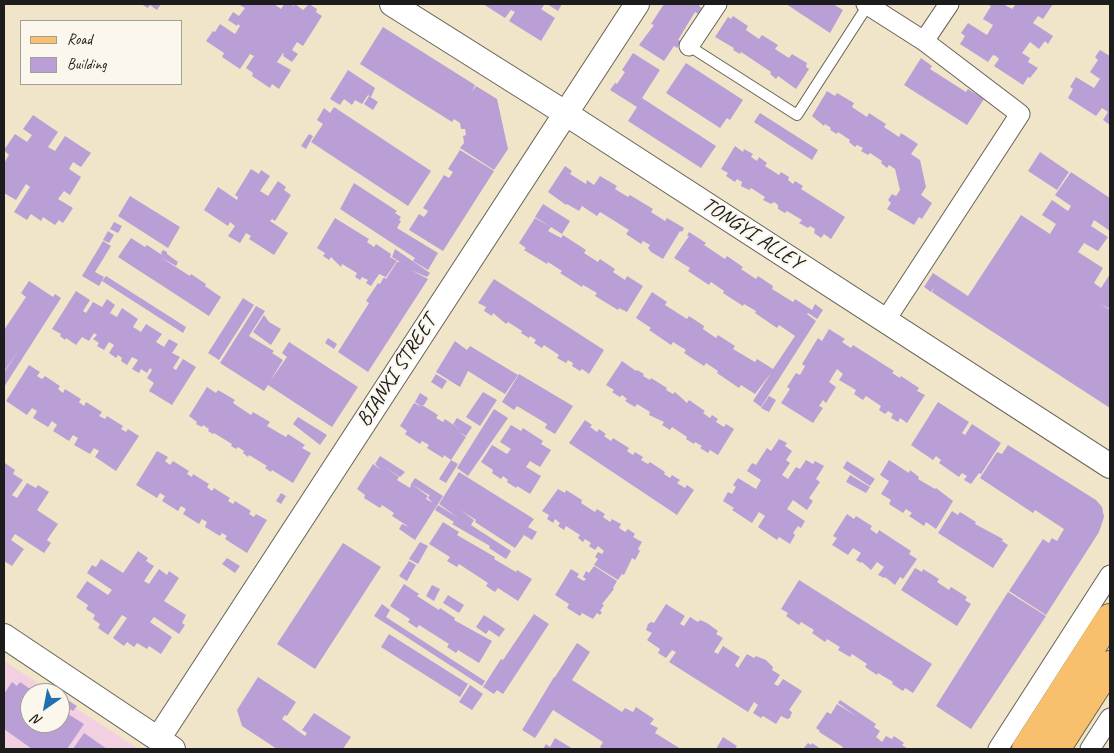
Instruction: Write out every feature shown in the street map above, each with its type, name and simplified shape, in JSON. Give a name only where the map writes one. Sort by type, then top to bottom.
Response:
[{"type":"main road","points":[[1026,749],[1110,618]]},
{"type":"main road","points":[[1056,749],[1110,665]]},
{"type":"street","name":"TONGYI ALLEY","points":[[392,4],[565,113],[1110,466]]},
{"type":"street","name":"BIANXI STREET","points":[[165,744],[565,113],[637,4]]},
{"type":"street","points":[[690,46],[717,4]]},
{"type":"street","points":[[867,4],[924,41],[1020,114],[885,320]]},
{"type":"street","points":[[924,41],[949,4]]},
{"type":"street","points":[[998,749],[1110,575]]},
{"type":"street","points":[[4,636],[165,744]]},
{"type":"street","points":[[1090,749],[1110,718]]},
{"type":"lane","points":[[690,46],[797,115],[867,4]]},
{"type":"shaded area","points":[[4,661],[38,683],[20,683],[20,733],[70,733],[70,704],[139,749],[4,749]]},
{"type":"building","points":[[141,4],[161,4],[157,10],[150,5],[148,8]]},
{"type":"building","points":[[238,4],[274,4],[281,9],[284,4],[294,6],[295,4],[303,10],[309,4],[317,9],[316,12],[322,16],[303,46],[297,42],[292,50],[298,54],[292,62],[283,56],[283,53],[277,62],[291,70],[279,89],[272,84],[270,88],[252,76],[253,73],[246,68],[254,56],[250,54],[240,69],[222,57],[224,53],[206,41],[220,24],[235,34],[240,26],[228,20],[233,12],[239,16],[245,8]]},
{"type":"building","points":[[483,4],[545,4],[541,9],[555,18],[541,41],[509,21],[515,12],[511,10],[505,18]]},
{"type":"building","points":[[547,4],[562,4],[558,11]]},
{"type":"building","points":[[664,4],[700,4],[699,6],[702,8],[698,14],[695,12],[678,40],[681,41],[677,48],[674,46],[664,61],[639,45],[654,25],[651,24]]},
{"type":"building","points":[[786,4],[833,4],[843,10],[830,33]]},
{"type":"building","points":[[987,4],[1003,4],[1012,9],[1016,4],[1053,4],[1043,19],[1038,16],[1033,23],[1053,36],[1048,44],[1045,41],[1039,49],[1030,42],[1022,53],[1030,58],[1028,62],[1038,68],[1030,78],[1028,77],[1023,85],[994,66],[999,59],[996,56],[993,55],[988,62],[960,44],[965,36],[961,33],[968,23],[987,35],[993,25],[983,19],[991,6]]},
{"type":"building","points":[[733,16],[748,26],[746,30],[759,39],[762,35],[778,45],[775,49],[789,58],[792,54],[807,63],[806,67],[809,69],[796,89],[778,76],[776,79],[770,74],[771,72],[715,37],[728,17],[731,19]]},
{"type":"building","points":[[383,27],[475,85],[472,92],[476,86],[497,99],[508,149],[494,170],[460,148],[464,143],[463,136],[466,135],[465,129],[461,129],[460,123],[454,119],[452,122],[360,64]]},
{"type":"building","points":[[1100,50],[1110,56],[1110,125],[1103,120],[1108,112],[1102,108],[1096,116],[1068,98],[1073,89],[1070,87],[1076,77],[1094,88],[1100,79],[1090,72],[1098,60],[1095,57]]},
{"type":"building","points":[[633,53],[660,70],[642,98],[716,146],[701,168],[628,121],[637,107],[610,90],[615,83],[617,84],[625,72],[622,70]]},
{"type":"building","points":[[921,58],[932,66],[930,69],[966,92],[968,89],[984,99],[967,125],[904,85]]},
{"type":"building","points":[[686,63],[743,100],[730,120],[727,118],[720,128],[666,93]]},
{"type":"building","points":[[348,70],[375,88],[371,97],[368,95],[362,104],[355,100],[352,105],[344,99],[340,105],[330,99]]},
{"type":"building","points":[[827,91],[835,96],[837,93],[854,103],[852,107],[867,117],[869,113],[886,124],[884,127],[899,137],[901,133],[918,144],[911,154],[920,160],[926,187],[921,195],[932,203],[922,219],[919,217],[914,225],[887,209],[891,203],[888,200],[892,194],[896,196],[900,190],[895,169],[889,165],[887,168],[881,163],[882,161],[870,153],[868,155],[861,151],[863,148],[857,145],[855,147],[849,142],[850,140],[838,132],[837,134],[830,130],[831,128],[825,124],[824,126],[812,116]]},
{"type":"building","points":[[369,96],[378,102],[373,110],[364,104]]},
{"type":"building","points":[[334,107],[431,171],[408,206],[311,142],[323,124],[317,120],[324,108],[330,113]]},
{"type":"building","points":[[760,113],[818,150],[812,160],[754,122]]},
{"type":"building","points":[[33,115],[58,132],[48,147],[55,151],[65,136],[91,153],[81,167],[73,162],[69,169],[81,177],[70,195],[64,191],[58,199],[73,208],[63,223],[59,220],[55,225],[43,217],[41,221],[31,214],[27,220],[14,212],[30,187],[26,184],[16,200],[4,193],[4,163],[9,155],[4,150],[15,134],[27,142],[32,135],[23,129]]},
{"type":"building","points":[[309,134],[313,136],[306,149],[301,146]]},
{"type":"building","points":[[735,146],[743,152],[744,149],[753,154],[751,157],[757,161],[759,157],[767,163],[765,166],[779,175],[781,172],[789,177],[788,180],[793,184],[795,181],[803,186],[801,189],[845,217],[831,239],[824,234],[821,238],[814,233],[815,229],[810,226],[808,228],[799,223],[802,220],[787,211],[785,213],[778,209],[778,205],[774,202],[771,204],[763,200],[765,197],[751,188],[749,190],[741,186],[742,182],[737,179],[735,182],[726,176],[728,173],[721,169]]},
{"type":"building","points":[[460,150],[494,171],[443,251],[409,230],[419,214],[424,217],[428,211],[423,208],[444,175],[449,178],[453,172],[448,169]]},
{"type":"building","points":[[1040,152],[1069,172],[1057,190],[1028,171]]},
{"type":"building","points":[[565,166],[572,171],[570,174],[586,184],[587,180],[594,185],[600,176],[617,186],[615,189],[628,197],[630,195],[653,209],[651,212],[665,221],[667,218],[684,228],[682,232],[680,231],[663,259],[651,252],[648,248],[650,245],[643,241],[641,244],[626,234],[629,230],[600,212],[597,216],[582,206],[579,211],[566,205],[548,192]]},
{"type":"building","points":[[251,169],[259,174],[261,170],[270,176],[260,191],[268,196],[278,181],[286,187],[284,190],[291,195],[275,221],[272,219],[270,221],[288,233],[274,255],[249,239],[251,236],[246,233],[240,243],[228,236],[235,226],[230,222],[228,226],[204,210],[218,187],[237,200],[238,197],[235,195]]},
{"type":"building","points":[[1071,172],[1110,198],[1110,231],[1094,220],[1091,226],[1108,237],[1098,251],[1084,243],[1078,252],[1103,268],[1094,283],[1101,288],[1110,274],[1110,309],[1100,304],[1110,310],[1110,408],[936,295],[932,292],[934,287],[931,292],[924,287],[933,273],[968,296],[1021,215],[1050,234],[1056,224],[1042,215],[1052,200],[1068,211],[1071,206],[1055,195]]},
{"type":"building","points":[[354,183],[397,211],[395,213],[401,217],[399,220],[401,221],[397,228],[438,253],[428,270],[413,261],[415,258],[340,209]]},
{"type":"building","points":[[130,196],[180,227],[168,248],[118,216]]},
{"type":"building","points":[[543,204],[570,221],[562,234],[535,217]]},
{"type":"building","points":[[335,218],[369,239],[367,242],[374,247],[376,244],[391,254],[390,257],[397,261],[386,277],[379,274],[371,286],[366,283],[368,280],[362,277],[360,280],[355,277],[357,273],[342,264],[341,267],[331,257],[329,260],[323,256],[325,253],[317,248]]},
{"type":"building","points":[[535,218],[551,227],[548,231],[561,238],[563,235],[586,250],[584,253],[598,262],[600,259],[615,269],[613,272],[625,280],[627,276],[643,286],[627,312],[619,308],[618,310],[595,296],[597,293],[583,285],[582,287],[560,273],[562,271],[548,262],[547,264],[524,250],[526,248],[519,243]]},
{"type":"building","points":[[114,222],[122,226],[118,233],[110,229]]},
{"type":"building","points":[[108,231],[114,235],[109,243],[103,240]]},
{"type":"building","points":[[689,232],[706,243],[704,245],[725,259],[727,256],[743,267],[741,269],[756,279],[758,276],[773,286],[772,289],[793,302],[795,299],[812,310],[815,304],[823,310],[817,319],[807,314],[816,321],[761,407],[753,401],[771,373],[755,394],[741,385],[739,388],[706,363],[704,366],[684,353],[686,350],[673,342],[671,345],[649,330],[651,328],[636,318],[652,292],[667,302],[665,305],[687,319],[689,316],[704,326],[703,329],[716,338],[718,335],[735,346],[733,349],[755,362],[757,359],[773,369],[795,336],[779,325],[777,328],[755,313],[756,311],[744,304],[743,306],[723,293],[724,291],[711,282],[709,285],[688,271],[690,268],[674,258],[689,236],[687,236]]},
{"type":"building","points":[[131,238],[145,247],[147,245],[162,255],[163,250],[167,252],[178,262],[176,266],[160,257],[190,276],[191,274],[221,297],[209,316],[118,257]]},
{"type":"building","points":[[103,241],[111,246],[95,272],[104,277],[99,286],[82,276]]},
{"type":"building","points":[[395,249],[430,273],[427,277],[411,270],[428,279],[368,372],[338,352],[369,303],[366,301],[378,283],[380,284],[384,277],[386,279],[397,262],[400,262],[392,257]]},
{"type":"building","points":[[106,276],[186,327],[183,333],[102,281]]},
{"type":"building","points":[[494,279],[604,350],[589,374],[582,369],[580,371],[572,366],[573,363],[568,360],[566,363],[557,358],[559,355],[544,345],[542,348],[534,343],[536,340],[521,333],[522,331],[508,322],[506,324],[493,313],[492,316],[484,311],[486,307],[478,303]]},
{"type":"building","points":[[29,281],[53,297],[55,294],[61,298],[4,387],[4,373],[21,346],[4,372],[4,330],[26,297],[21,293]]},
{"type":"building","points":[[76,291],[90,300],[83,311],[86,313],[93,302],[102,307],[107,299],[115,305],[110,313],[117,317],[122,308],[138,319],[133,327],[141,332],[146,324],[162,334],[156,342],[164,347],[169,339],[178,344],[172,353],[180,357],[173,368],[176,370],[183,359],[196,367],[172,405],[149,391],[154,383],[147,378],[152,370],[150,368],[147,373],[141,369],[139,373],[132,369],[138,360],[132,357],[127,365],[121,361],[122,358],[118,355],[116,358],[109,353],[114,345],[109,342],[104,350],[97,346],[99,343],[93,339],[97,335],[94,333],[89,341],[82,337],[76,345],[66,338],[65,340],[60,336],[61,334],[52,329]]},
{"type":"building","points":[[243,298],[254,305],[219,360],[208,353]]},
{"type":"building","points":[[256,306],[265,311],[249,336],[274,351],[272,353],[283,360],[270,381],[287,357],[282,353],[289,342],[358,387],[332,427],[268,385],[264,391],[220,363]]},
{"type":"building","points":[[264,315],[269,322],[281,329],[271,345],[253,332]]},
{"type":"building","points":[[829,329],[845,339],[842,342],[851,348],[853,345],[894,371],[892,373],[900,378],[901,376],[919,388],[917,391],[925,395],[907,423],[900,418],[898,422],[891,418],[893,414],[888,411],[885,414],[879,410],[881,406],[866,396],[863,400],[854,394],[856,390],[839,380],[843,374],[837,369],[829,382],[836,387],[826,403],[823,400],[819,406],[823,408],[813,423],[781,403],[790,389],[787,387],[796,373],[800,375],[805,366],[802,364],[818,338],[822,341]]},
{"type":"building","points":[[328,338],[337,344],[334,349],[325,343]]},
{"type":"building","points":[[455,341],[467,350],[470,346],[518,375],[505,394],[468,371],[460,387],[436,372]]},
{"type":"building","points":[[622,361],[644,374],[643,376],[650,380],[651,378],[667,388],[666,390],[673,394],[675,392],[687,403],[689,400],[705,411],[703,413],[710,418],[712,415],[718,419],[716,422],[724,427],[726,424],[734,429],[718,455],[710,450],[708,453],[700,448],[702,446],[686,439],[687,437],[672,427],[670,430],[662,425],[664,422],[649,415],[650,412],[637,404],[635,407],[625,401],[627,399],[622,395],[620,397],[612,392],[614,390],[606,385]]},
{"type":"building","points":[[29,365],[40,372],[37,376],[42,379],[45,376],[60,386],[58,389],[63,393],[65,389],[81,399],[79,402],[84,406],[86,402],[102,412],[99,416],[105,419],[107,416],[123,426],[121,429],[126,432],[128,429],[139,436],[116,471],[95,457],[99,451],[94,448],[90,454],[74,445],[78,438],[73,435],[69,441],[53,431],[57,425],[52,421],[48,427],[33,418],[37,411],[32,408],[27,415],[6,401]]},
{"type":"building","points":[[436,374],[447,381],[442,389],[431,382]]},
{"type":"building","points":[[519,374],[573,406],[555,434],[545,428],[547,424],[517,406],[514,410],[502,402]]},
{"type":"building","points":[[207,387],[216,393],[218,390],[235,400],[233,403],[251,415],[253,412],[270,422],[267,426],[286,437],[288,434],[305,445],[302,448],[311,453],[293,483],[272,470],[271,472],[265,468],[267,466],[249,455],[248,457],[243,453],[244,451],[238,447],[236,449],[231,446],[232,444],[208,431],[209,429],[203,425],[202,427],[196,424],[197,422],[189,416]]},
{"type":"building","points":[[483,392],[497,400],[480,426],[466,417]]},
{"type":"building","points":[[420,393],[428,398],[424,405],[422,405],[438,415],[436,418],[443,422],[445,419],[461,430],[453,424],[457,418],[472,427],[466,436],[459,432],[466,437],[451,460],[444,455],[443,458],[427,448],[429,445],[422,441],[420,444],[405,434],[407,431],[400,426],[414,403],[422,407],[415,402]]},
{"type":"building","points":[[769,396],[776,400],[769,412],[761,408]]},
{"type":"building","points":[[938,402],[969,422],[962,433],[965,435],[972,424],[1001,443],[981,474],[979,473],[971,484],[964,480],[967,476],[962,473],[959,477],[939,463],[941,460],[936,456],[933,460],[911,445]]},
{"type":"building","points":[[494,409],[508,418],[468,476],[457,468]]},
{"type":"building","points":[[298,417],[327,435],[320,445],[293,424]]},
{"type":"building","points":[[585,420],[597,432],[599,429],[606,434],[604,436],[611,441],[613,438],[629,448],[627,451],[633,455],[635,452],[643,457],[641,460],[648,464],[650,462],[665,472],[664,474],[670,478],[672,475],[680,480],[677,483],[685,488],[687,485],[694,490],[677,515],[569,443]]},
{"type":"building","points":[[511,425],[521,431],[523,428],[543,441],[541,444],[551,450],[540,467],[530,461],[526,467],[541,476],[530,494],[507,482],[508,480],[503,476],[501,479],[492,473],[493,470],[481,462],[492,445],[507,454],[511,449],[500,442]]},
{"type":"building","points":[[779,439],[787,443],[785,446],[792,451],[786,460],[790,463],[782,475],[788,479],[796,467],[800,469],[806,460],[813,464],[815,461],[824,466],[816,479],[820,482],[809,498],[813,501],[807,510],[793,500],[787,509],[805,521],[801,528],[798,526],[793,533],[795,535],[790,544],[779,537],[777,540],[758,527],[765,516],[759,512],[752,523],[732,510],[734,508],[723,501],[728,492],[732,494],[736,487],[733,485],[738,478],[756,489],[761,480],[747,471],[752,463],[756,465],[767,448],[771,451]]},
{"type":"building","points":[[1008,445],[1096,500],[1102,507],[1104,517],[1099,532],[1046,615],[1009,591],[1043,539],[1049,543],[1052,538],[1057,541],[1064,529],[1035,510],[1033,513],[980,478],[997,452],[1002,454]]},
{"type":"building","points":[[157,451],[168,457],[165,461],[170,465],[173,461],[189,471],[187,474],[192,477],[193,474],[209,484],[207,487],[212,491],[214,488],[230,498],[228,501],[233,504],[235,501],[251,511],[249,514],[254,517],[256,514],[267,520],[247,553],[225,539],[227,536],[222,533],[220,536],[205,527],[207,522],[202,519],[199,524],[183,514],[186,509],[181,506],[178,511],[162,501],[165,496],[160,493],[157,498],[136,485]]},
{"type":"building","points":[[380,456],[405,472],[400,477],[383,466],[399,477],[397,480],[410,488],[411,484],[415,478],[443,496],[415,540],[399,529],[402,524],[409,527],[392,516],[394,513],[382,505],[380,508],[364,498],[365,495],[357,489],[373,464],[381,470],[375,464]],"holes":[[[411,484],[430,494],[428,498],[433,503],[426,499],[428,496]]]},
{"type":"building","points":[[451,460],[458,464],[446,483],[439,479]]},
{"type":"building","points":[[889,460],[909,473],[910,470],[919,477],[918,479],[936,488],[953,501],[936,529],[926,522],[924,526],[909,516],[912,513],[906,509],[903,513],[889,504],[891,500],[881,494],[889,481],[880,475]]},
{"type":"building","points":[[847,461],[875,479],[870,486],[843,468]]},
{"type":"building","points":[[5,463],[15,470],[13,474],[23,480],[12,495],[17,498],[27,483],[36,488],[38,485],[49,492],[37,510],[58,524],[47,540],[51,543],[44,553],[15,534],[11,540],[24,549],[12,566],[4,561]]},
{"type":"building","points":[[459,472],[534,519],[528,527],[537,532],[532,540],[524,535],[515,548],[460,510],[474,520],[471,525],[511,551],[506,559],[489,548],[490,546],[452,524],[454,522],[435,510],[438,505],[457,517],[439,504]]},
{"type":"building","points":[[850,475],[870,487],[866,493],[846,482]]},
{"type":"building","points":[[558,489],[565,493],[566,490],[582,500],[581,503],[595,512],[597,509],[605,514],[603,517],[610,522],[612,519],[621,524],[619,528],[625,532],[628,529],[635,534],[633,537],[642,542],[635,560],[632,558],[624,575],[622,574],[618,580],[594,565],[598,559],[595,557],[598,552],[602,554],[604,551],[598,546],[595,550],[589,546],[591,543],[585,539],[583,542],[578,538],[580,535],[566,526],[564,530],[558,526],[560,523],[555,519],[553,523],[547,519],[549,515],[542,511]]},
{"type":"building","points":[[281,493],[286,496],[281,504],[276,501]]},
{"type":"building","points":[[952,511],[958,515],[960,512],[976,522],[975,524],[1003,539],[1002,541],[1008,545],[993,568],[938,533]]},
{"type":"building","points":[[847,514],[854,519],[856,516],[872,526],[870,529],[877,534],[879,530],[911,551],[909,554],[917,559],[903,579],[900,577],[895,585],[885,577],[878,575],[884,567],[877,562],[871,570],[862,562],[856,560],[861,553],[853,548],[848,555],[832,545],[837,538],[833,536]]},
{"type":"building","points":[[443,522],[459,532],[457,535],[495,557],[494,559],[532,579],[518,601],[498,588],[495,592],[486,586],[488,583],[459,564],[457,567],[447,561],[450,557],[429,544]]},
{"type":"building","points":[[420,542],[428,546],[418,564],[409,559]]},
{"type":"building","points":[[343,543],[381,567],[315,669],[277,644]]},
{"type":"building","points":[[138,551],[148,558],[146,561],[154,566],[144,581],[149,584],[159,569],[167,575],[169,571],[179,578],[164,601],[186,615],[182,623],[185,625],[179,634],[154,617],[150,622],[172,637],[161,654],[149,646],[147,649],[137,643],[134,647],[127,642],[124,646],[113,638],[127,618],[122,615],[108,635],[98,628],[100,624],[93,619],[95,615],[86,609],[88,605],[76,597],[87,581],[108,595],[112,590],[87,573],[92,565],[96,567],[101,559],[123,573]]},
{"type":"building","points":[[227,558],[240,566],[235,573],[222,564]]},
{"type":"building","points":[[409,561],[416,565],[407,581],[399,576]]},
{"type":"building","points":[[594,566],[617,581],[614,589],[602,604],[604,605],[600,611],[602,612],[600,615],[597,613],[593,619],[582,613],[580,616],[567,608],[569,604],[555,595],[571,569],[579,574],[577,577],[584,581],[586,579],[583,577],[586,571],[589,573]]},
{"type":"building","points":[[915,568],[922,572],[923,569],[939,579],[937,582],[949,590],[951,587],[967,597],[965,600],[971,604],[957,626],[901,590]]},
{"type":"building","points":[[799,580],[932,664],[913,693],[905,688],[903,691],[892,684],[893,682],[865,667],[867,664],[852,654],[850,657],[838,650],[840,647],[827,639],[825,642],[812,633],[814,630],[801,622],[799,625],[786,616],[788,613],[781,609]]},
{"type":"building","points":[[404,584],[419,594],[417,596],[455,618],[454,620],[492,641],[479,663],[458,650],[456,653],[447,647],[449,644],[419,625],[417,628],[408,622],[410,619],[390,606]]},
{"type":"building","points":[[432,585],[440,589],[434,601],[426,596]]},
{"type":"building","points":[[1008,592],[1046,616],[971,729],[936,706]]},
{"type":"building","points":[[448,595],[464,605],[459,613],[443,603]]},
{"type":"building","points":[[382,604],[390,610],[386,617],[485,681],[482,686],[374,616]]},
{"type":"building","points":[[666,604],[685,616],[680,624],[684,626],[690,617],[698,622],[700,620],[707,623],[718,631],[716,634],[723,638],[714,652],[718,654],[723,646],[740,657],[735,665],[738,668],[747,654],[754,658],[756,656],[766,660],[773,667],[772,670],[780,675],[774,684],[778,686],[783,679],[802,691],[789,710],[792,712],[790,718],[787,719],[781,716],[776,724],[763,716],[761,718],[753,713],[758,705],[754,702],[748,712],[669,662],[676,652],[672,650],[666,658],[658,653],[660,649],[647,640],[652,633],[646,630],[648,624],[654,623]]},
{"type":"building","points":[[534,614],[549,624],[503,694],[497,690],[494,694],[483,687]]},
{"type":"building","points":[[484,615],[505,629],[499,637],[489,630],[486,634],[476,627]]},
{"type":"building","points":[[389,634],[468,684],[460,697],[381,647]]},
{"type":"building","points":[[577,643],[590,652],[572,680],[622,712],[625,708],[633,712],[636,707],[654,719],[650,724],[658,728],[655,733],[681,749],[603,749],[600,747],[603,742],[553,710],[535,738],[522,730]]},
{"type":"building","points":[[258,677],[296,702],[287,716],[285,715],[282,719],[305,736],[307,733],[302,730],[314,713],[351,737],[343,749],[277,749],[242,726],[237,710]]},
{"type":"building","points":[[12,682],[17,686],[20,682],[21,683],[20,733],[70,733],[70,715],[84,724],[67,749],[32,749],[4,729],[4,694]]},
{"type":"building","points":[[470,685],[483,694],[472,710],[459,702]]},
{"type":"building","points":[[840,700],[876,724],[874,727],[880,731],[876,737],[882,742],[886,736],[892,739],[894,736],[904,743],[902,745],[908,749],[842,749],[843,747],[819,732],[816,728],[827,712],[831,714],[837,704],[856,716],[838,703]]},
{"type":"building","points":[[70,701],[77,706],[73,711],[70,709]]},
{"type":"building","points":[[84,733],[107,749],[73,749]]},
{"type":"building","points":[[723,737],[737,746],[735,749],[716,749]]},
{"type":"building","points":[[555,738],[573,749],[543,749],[546,744],[550,747]]},
{"type":"building","points":[[808,743],[811,745],[812,743],[821,749],[803,749]]}]
